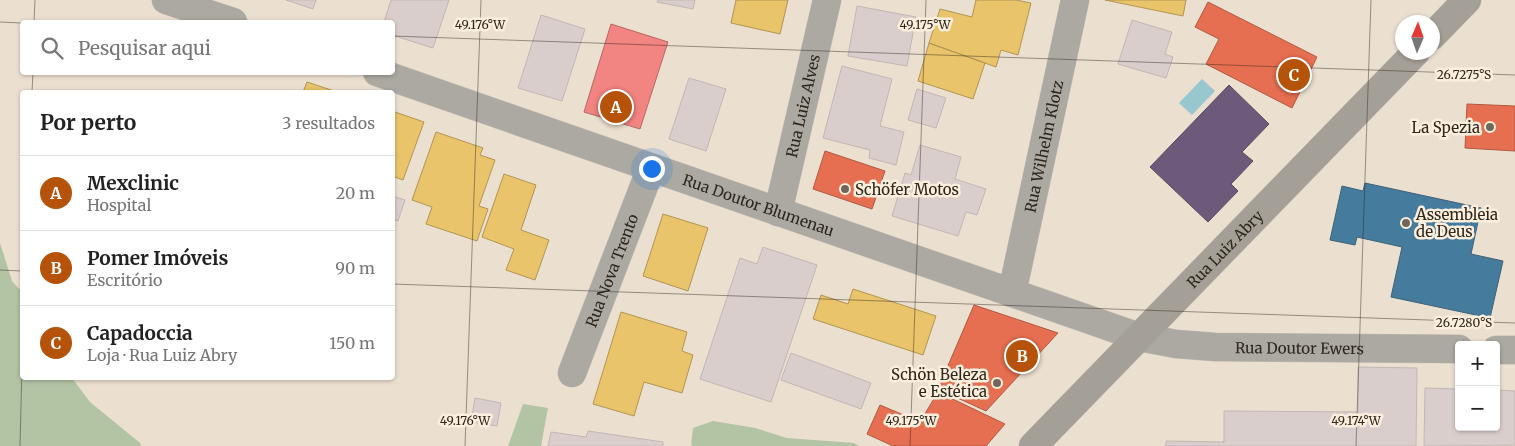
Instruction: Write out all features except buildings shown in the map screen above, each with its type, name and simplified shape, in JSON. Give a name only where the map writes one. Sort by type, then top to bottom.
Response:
[{"type":"main road","points":[[1440,28],[1467,0]]},
{"type":"main road","name":"Rua Luiz Abry","points":[[1033,446],[1408,60]]},
{"type":"street","name":"Rua Luiz Alves","points":[[778,212],[827,0]]},
{"type":"street","name":"Rua Wilhelm Klotz","points":[[1012,293],[1075,0]]},
{"type":"street","points":[[175,1],[227,20]]},
{"type":"street","name":"Rua Doutor Blumenau","points":[[386,75],[1139,337]]},
{"type":"street","name":"Rua Nova Trento","points":[[572,373],[651,168]]},
{"type":"street","name":"Rua Doutor Ewers","points":[[1139,337],[1176,344],[1215,347],[1455,349]]},
{"type":"street","points":[[1500,350],[1515,350]]},
{"type":"green space","points":[[0,243],[12,281],[20,290],[20,380],[74,380],[90,402],[140,443],[141,446],[0,446]]},
{"type":"green space","points":[[523,404],[548,408],[541,446],[508,446]]},
{"type":"green space","points":[[713,421],[755,428],[787,438],[854,443],[859,446],[691,445],[693,428]]},
{"type":"water","points":[[1202,79],[1215,91],[1192,115],[1179,103]]},
{"type":"place","name":"Capadoccia","points":[[1294,75]]},
{"type":"place","name":"Mexclinic","points":[[616,107]]},
{"type":"place","name":"La Spezia","points":[[1490,127]]},
{"type":"place","name":"Schöfer Motos","points":[[845,189]]},
{"type":"place","name":"Assembleia de Deus","points":[[1406,223]]},
{"type":"place","name":"Pomer Imóveis","points":[[1022,356]]},
{"type":"place","name":"Schön Beleza e Estética","points":[[997,383]]}]
